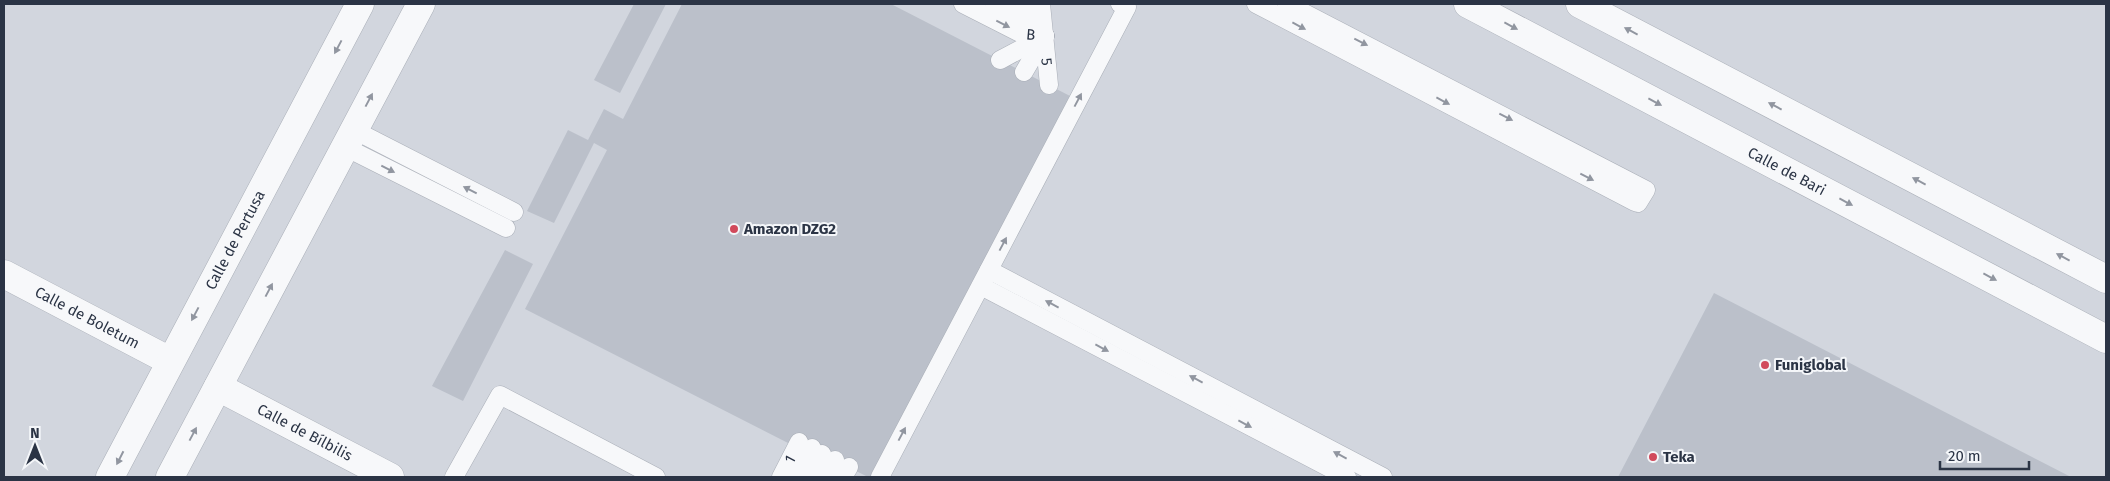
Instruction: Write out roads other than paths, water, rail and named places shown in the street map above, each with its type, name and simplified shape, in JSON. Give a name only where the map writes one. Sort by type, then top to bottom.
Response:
[{"type":"street","name":"Calle de Pertusa","points":[[110,477],[360,4]]},
{"type":"street","points":[[170,477],[421,4]]},
{"type":"street","name":"Calle de Bari","points":[[1468,4],[2106,338]]},
{"type":"street","points":[[1580,4],[2106,279]]},
{"type":"street","name":"Calle de Boletum","points":[[4,274],[170,361]]},
{"type":"street","name":"Calle de Bílbilis","points":[[218,387],[390,477]]},
{"type":"lane","name":"B","points":[[963,4],[1022,34],[1045,36]]},
{"type":"lane","name":"B","points":[[994,4],[1028,22],[1045,36]]},
{"type":"lane","points":[[1024,4],[1034,9],[1045,36]]},
{"type":"lane","name":"5","points":[[1024,73],[1045,36],[1041,4]]},
{"type":"lane","points":[[880,477],[1127,7],[1120,4]]},
{"type":"lane","points":[[1256,4],[1638,203],[1646,190],[1287,4]]},
{"type":"lane","points":[[1024,73],[1045,36]]},
{"type":"lane","points":[[1024,73],[1045,36]]},
{"type":"lane","points":[[349,138],[514,212]]},
{"type":"lane","points":[[349,138],[506,228]]},
{"type":"lane","points":[[985,278],[1347,477]]},
{"type":"lane","points":[[985,278],[1383,477]]},
{"type":"lane","points":[[454,477],[500,395],[656,477]]},
{"type":"lane","points":[[797,477],[827,458]]},
{"type":"lane","points":[[811,477],[827,458]]},
{"type":"lane","points":[[827,458],[827,477]]},
{"type":"lane","name":"1","points":[[781,477],[827,458]]},
{"type":"place","name":"Amazon DZG2","points":[[734,229]]},
{"type":"place","name":"Funiglobal","points":[[1765,365]]},
{"type":"place","name":"Teka","points":[[1653,457]]}]
